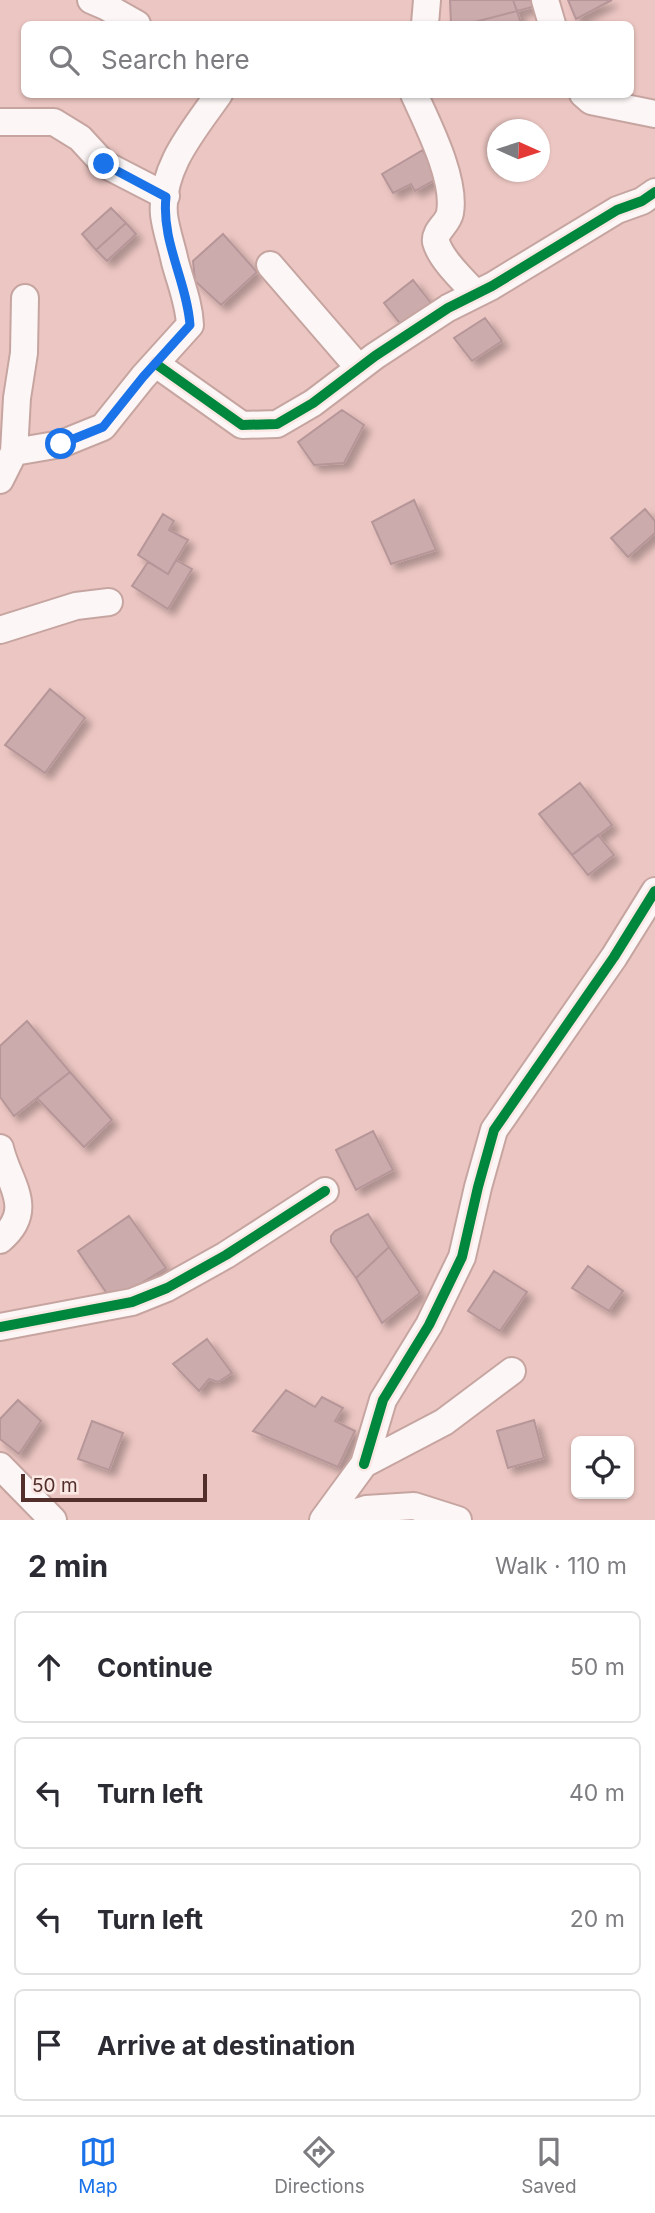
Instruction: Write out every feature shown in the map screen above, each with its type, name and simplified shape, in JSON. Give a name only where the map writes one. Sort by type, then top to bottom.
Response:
[{"type":"street","points":[[425,21],[427,0]]},
{"type":"street","points":[[545,0],[551,21]]},
{"type":"street","points":[[101,2],[132,21]]},
{"type":"street","points":[[13,452],[61,444],[103,427],[190,325],[186,295],[164,214],[170,168],[216,98]]},
{"type":"street","points":[[416,98],[441,151],[450,197],[450,215],[436,236],[436,242],[453,269],[476,294]]},
{"type":"street","points":[[588,98],[591,101],[655,114]]},
{"type":"street","points":[[0,122],[54,122],[80,138],[104,164],[166,197]]},
{"type":"street","points":[[156,364],[242,425],[277,424],[313,403],[448,308],[617,210],[642,201],[655,192]]},
{"type":"street","points":[[270,265],[359,369]]},
{"type":"street","points":[[0,480],[13,452],[24,353],[25,298]]},
{"type":"street","points":[[0,630],[76,606],[109,601]]},
{"type":"street","points":[[323,1520],[363,1464],[383,1401],[429,1325],[462,1257],[494,1130],[614,957],[655,891]]},
{"type":"street","points":[[0,1148],[14,1181],[19,1205],[12,1230],[0,1240]]},
{"type":"street","points":[[0,1327],[132,1302],[167,1288],[226,1255],[325,1191]]},
{"type":"street","points":[[363,1464],[444,1422],[512,1371]]},
{"type":"street","points":[[0,1466],[53,1520]]},
{"type":"street","points":[[332,1520],[366,1509],[414,1506],[458,1520]]},
{"type":"building","points":[[450,0],[513,0],[517,11],[479,21],[451,21]]},
{"type":"building","points":[[513,0],[539,0],[540,5],[517,11]]},
{"type":"building","points":[[568,0],[612,0],[576,19]]},
{"type":"building","points":[[517,11],[520,21],[479,21]]},
{"type":"building","points":[[423,150],[437,179],[415,191],[411,184],[393,193],[382,174]]},
{"type":"building","points":[[111,208],[126,223],[96,250],[82,234]]},
{"type":"building","points":[[126,223],[136,234],[107,261],[96,250]]},
{"type":"building","points":[[223,234],[257,272],[221,305],[195,281],[193,261]]},
{"type":"building","points":[[413,280],[435,308],[406,331],[384,303]]},
{"type":"building","points":[[485,318],[502,341],[472,361],[454,338]]},
{"type":"building","points":[[342,410],[364,425],[344,463],[314,465],[298,442]]},
{"type":"building","points":[[414,500],[436,550],[391,564],[372,522]]},
{"type":"building","points":[[645,509],[655,521],[655,533],[628,557],[611,538]]},
{"type":"building","points":[[163,514],[174,521],[169,530],[188,540],[168,574],[138,555]]},
{"type":"building","points":[[176,560],[192,569],[168,609],[132,586],[148,562],[168,574]]},
{"type":"building","points":[[50,689],[85,718],[45,773],[5,745]]},
{"type":"building","points":[[580,783],[612,825],[572,855],[539,814]]},
{"type":"building","points":[[598,835],[614,855],[588,875],[572,855]]},
{"type":"building","points":[[27,1021],[70,1072],[14,1116],[0,1097],[0,1046]]},
{"type":"building","points":[[70,1072],[112,1120],[84,1147],[37,1098]]},
{"type":"building","points":[[373,1131],[393,1170],[356,1190],[336,1150]]},
{"type":"building","points":[[368,1214],[389,1247],[356,1278],[331,1242],[331,1236],[335,1231]]},
{"type":"building","points":[[129,1216],[166,1268],[112,1301],[78,1251]]},
{"type":"building","points":[[389,1247],[420,1293],[382,1323],[356,1278]]},
{"type":"building","points":[[588,1266],[623,1291],[609,1311],[572,1288]]},
{"type":"building","points":[[494,1271],[527,1292],[500,1331],[468,1311]]},
{"type":"building","points":[[207,1339],[232,1373],[218,1382],[209,1379],[199,1391],[173,1364]]},
{"type":"building","points":[[286,1390],[315,1407],[322,1397],[343,1408],[335,1421],[355,1431],[338,1467],[253,1431]]},
{"type":"building","points":[[18,1400],[41,1421],[19,1454],[0,1439],[0,1419]]},
{"type":"building","points":[[534,1420],[544,1458],[508,1468],[497,1431]]},
{"type":"building","points":[[92,1421],[123,1433],[109,1470],[78,1459]]},
{"type":"cycle path","points":[[156,364],[242,425],[277,424],[313,403],[375,356],[448,308],[492,286],[617,210],[642,201],[655,192]]},
{"type":"cycle path","points":[[364,1464],[383,1400],[429,1325],[462,1257],[494,1130],[614,957],[655,891]]},
{"type":"cycle path","points":[[0,1327],[132,1302],[167,1288],[226,1255],[325,1191]]},
{"type":"route","points":[[61,444],[103,427],[190,325],[186,295],[164,214],[166,197],[104,164]]}]
